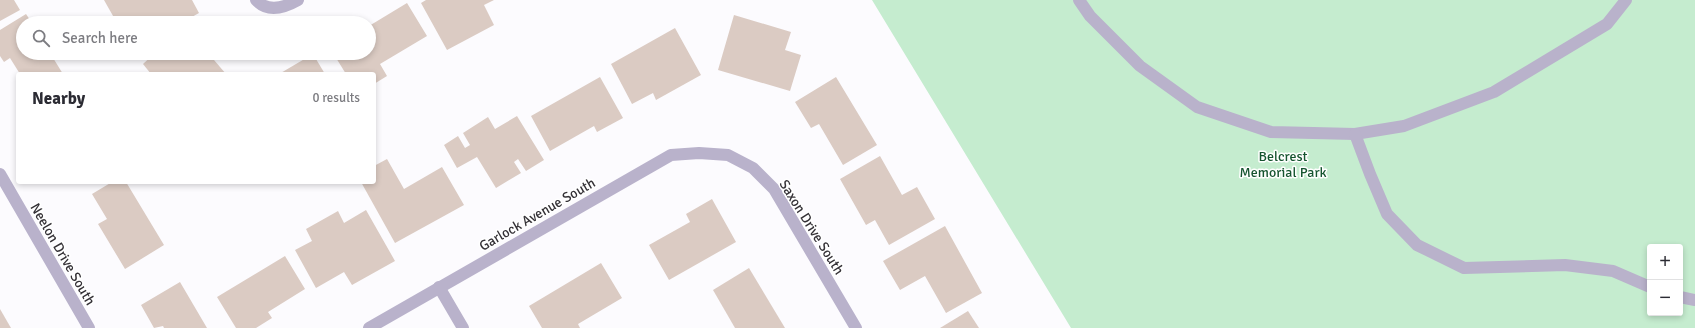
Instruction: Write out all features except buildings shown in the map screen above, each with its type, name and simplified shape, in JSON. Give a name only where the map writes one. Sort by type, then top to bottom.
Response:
[{"type":"street","points":[[256,0],[267,8],[277,8],[298,0]]},
{"type":"street","points":[[1079,0],[1090,16],[1140,66],[1197,108],[1271,132],[1356,134],[1404,126],[1494,92],[1607,24],[1626,0]]},
{"type":"street","points":[[1356,134],[1370,174],[1387,214],[1417,245],[1464,268],[1511,265],[1565,265],[1613,271],[1647,286]]},
{"type":"street","name":"Garlock Avenue South","points":[[369,328],[671,155],[699,153],[728,155]]},
{"type":"street","name":"Saxon Drive South","points":[[728,155],[753,168],[774,189],[856,328]]},
{"type":"street","name":"Neelon Drive South","points":[[0,174],[89,328]]},
{"type":"street","points":[[439,287],[463,328]]},
{"type":"street","points":[[1683,298],[1695,300]]},
{"type":"green space","name":"Belcrest Memorial Park","points":[[872,0],[1695,0],[1695,328],[1071,328]]}]
